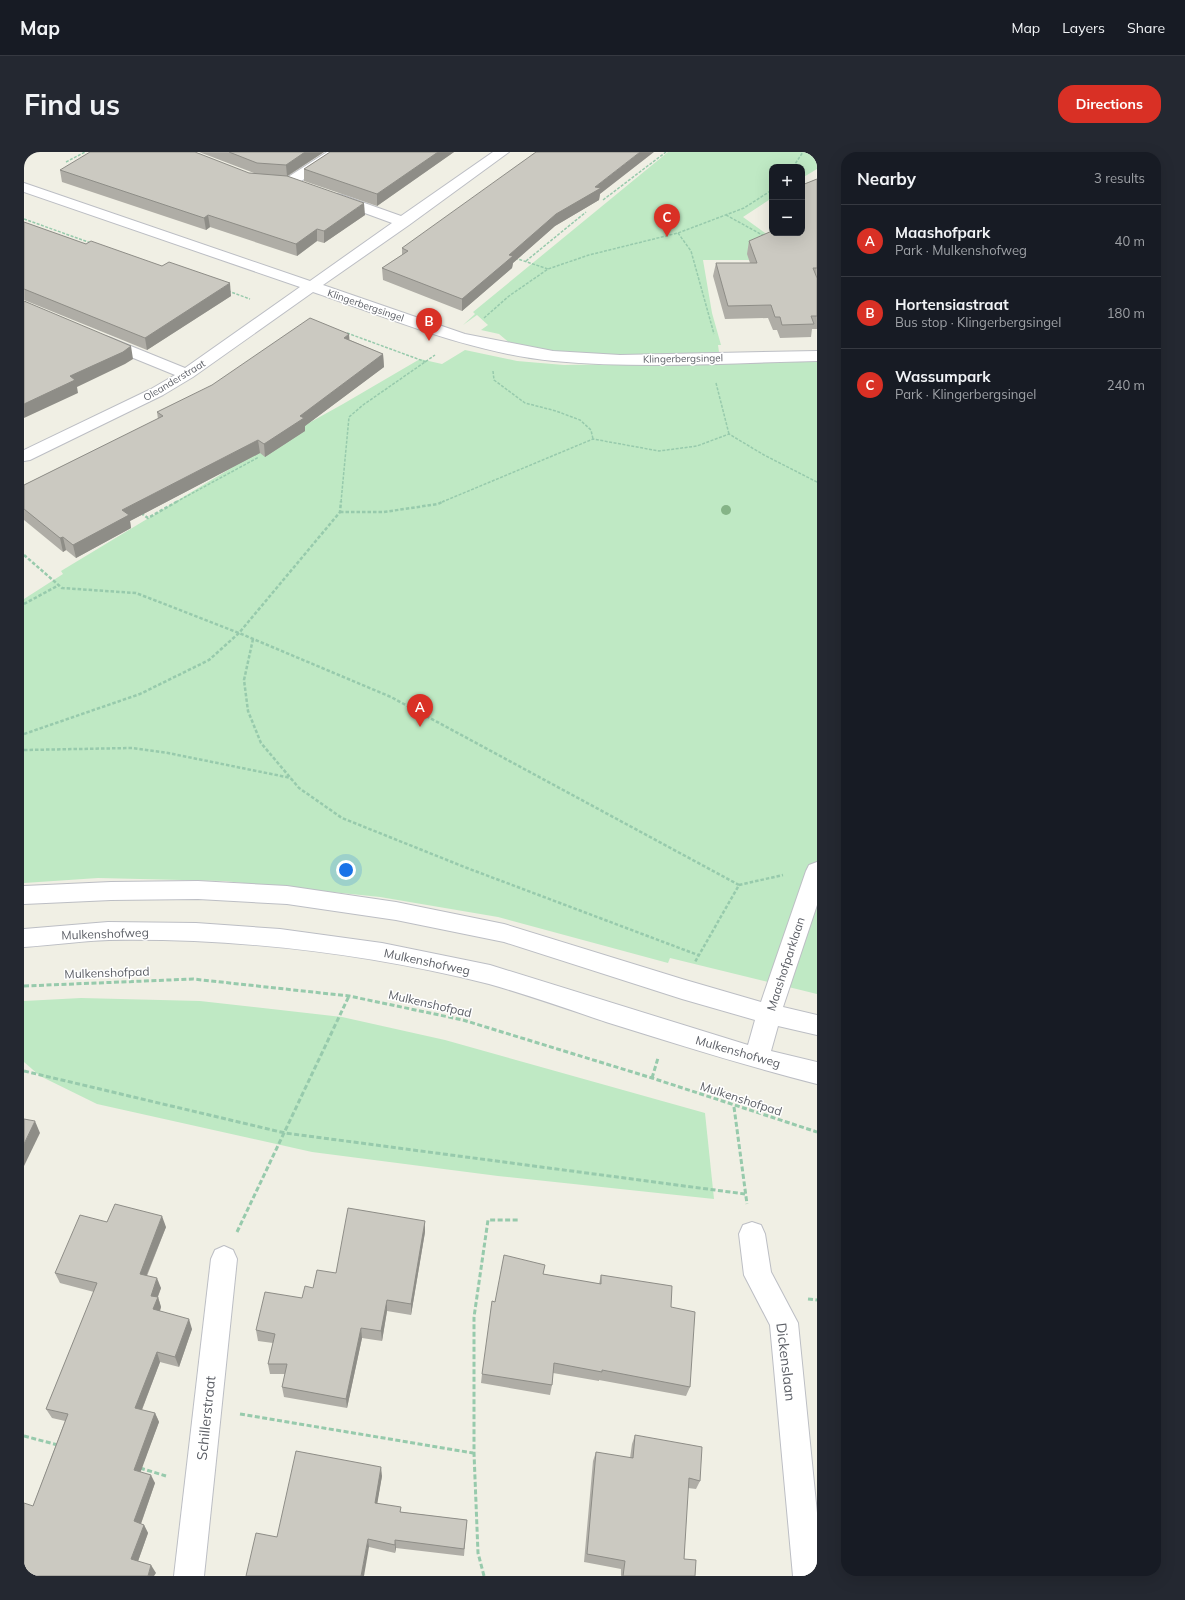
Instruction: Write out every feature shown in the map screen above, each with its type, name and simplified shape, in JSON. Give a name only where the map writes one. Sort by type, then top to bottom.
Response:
[{"type":"street","points":[[305,187],[284,181],[336,152]]},
{"type":"street","name":"Oleanderstraat","points":[[24,456],[157,392],[187,374],[280,310],[502,152]]},
{"type":"street","name":"Klingerbergsingel","points":[[24,187],[461,338],[506,348],[553,356],[620,360],[817,356]]},
{"type":"street","points":[[326,194],[404,222]]},
{"type":"street","points":[[92,335],[187,374]]},
{"type":"street","name":"Maashofparklaan","points":[[757,1058],[769,1014],[817,871]]},
{"type":"street","points":[[24,895],[111,890],[198,890],[287,895],[396,911],[504,933],[682,989],[769,1014],[817,1025]]},
{"type":"street","name":"Mulkenshofweg","points":[[24,938],[108,931],[196,932],[280,938],[382,952],[490,975],[666,1031],[757,1058],[817,1073]]},
{"type":"street","name":"Dickenslaan","points":[[752,1234],[758,1276],[784,1323],[808,1576]]},
{"type":"street","name":"Schillerstraat","points":[[189,1576],[224,1259]]},
{"type":"path","points":[[66,162],[85,152]]},
{"type":"path","points":[[604,200],[666,152]]},
{"type":"path","points":[[795,164],[803,152]]},
{"type":"path","points":[[24,734],[140,694],[177,677],[209,660],[239,633],[340,512],[349,417],[363,404],[461,338],[509,296],[548,269],[589,255],[678,233],[744,208],[769,192]]},
{"type":"path","points":[[526,261],[586,212]]},
{"type":"path","points":[[726,215],[768,238]]},
{"type":"path","points":[[24,219],[94,244]]},
{"type":"path","points":[[678,233],[691,251],[715,338],[709,358],[729,434],[764,455],[817,482]]},
{"type":"path","points":[[511,256],[548,269]]},
{"type":"path","points":[[222,289],[280,310]]},
{"type":"path","points":[[346,333],[426,362]]},
{"type":"path","points":[[506,348],[493,365],[494,380],[525,404],[556,411],[580,420],[591,430],[593,439]]},
{"type":"path","points":[[340,512],[384,512],[438,504],[593,439],[659,451],[697,446],[729,434]]},
{"type":"path","points":[[136,509],[148,518],[259,457]]},
{"type":"path","points":[[24,555],[62,588],[136,593],[239,633],[391,697],[739,885],[786,875]]},
{"type":"path","points":[[24,604],[59,585]]},
{"type":"path","points":[[253,639],[244,680],[248,711],[261,743],[299,788],[342,818],[698,955]]},
{"type":"path","points":[[24,750],[132,748],[168,753],[291,778]]},
{"type":"path","points":[[682,989],[698,955],[739,885]]},
{"type":"path","name":"Mulkenshofpad","points":[[26,986],[193,979],[349,996],[463,1020],[652,1078],[734,1107],[817,1132]]},
{"type":"path","points":[[24,990],[26,986]]},
{"type":"path","points":[[224,1259],[349,996]]},
{"type":"path","points":[[24,1071],[285,1133],[745,1194]]},
{"type":"path","points":[[734,1107],[745,1194],[752,1234]]},
{"type":"path","points":[[484,1576],[478,1553],[474,1453],[474,1317],[488,1220],[519,1220]]},
{"type":"path","points":[[207,1409],[474,1453]]},
{"type":"path","points":[[24,1436],[62,1446]]},
{"type":"path","points":[[138,1468],[199,1485]]},
{"type":"green space","points":[[668,152],[817,152],[817,169],[805,176],[805,164],[769,164],[769,200],[743,217],[798,257],[799,260],[703,260],[712,313],[721,345],[718,345],[720,359],[529,359],[499,334],[481,330],[488,325],[477,315],[463,325],[475,314],[473,312]]},
{"type":"green space","points":[[465,350],[517,361],[564,365],[817,361],[817,994],[670,958],[668,963],[498,917],[380,897],[224,881],[98,878],[24,883],[24,599],[63,574],[61,571],[271,444],[420,359],[442,364]]},
{"type":"green space","points":[[81,998],[200,1001],[342,1017],[445,1040],[705,1113],[714,1199],[498,1176],[312,1152],[97,1104],[40,1076],[24,1062],[24,1001]]},
{"type":"building","points":[[90,152],[195,152],[249,173],[287,176],[364,203],[324,231],[317,229],[296,244],[208,215],[204,218],[60,170]]},
{"type":"building","points":[[229,152],[305,152],[286,165],[257,163]]},
{"type":"building","points":[[330,152],[438,152],[377,194],[304,169]]},
{"type":"building","points":[[536,152],[640,152],[595,187],[601,188],[556,214],[509,255],[513,256],[462,299],[382,268],[408,251],[402,248]]},
{"type":"building","points":[[817,179],[817,268],[813,268],[817,278],[817,316],[811,316],[814,324],[782,325],[780,317],[775,317],[771,305],[728,306],[716,263],[757,263],[749,241],[769,232],[769,236],[805,236],[805,184]]},
{"type":"building","points":[[24,222],[86,244],[91,241],[162,266],[169,262],[230,283],[145,338],[24,289]]},
{"type":"building","points":[[24,301],[131,346],[123,352],[70,376],[75,380],[24,404]]},
{"type":"building","points":[[310,318],[349,334],[344,338],[383,354],[300,416],[304,418],[264,444],[258,440],[122,510],[129,515],[73,545],[63,537],[60,538],[24,509],[24,485],[163,416],[157,412],[212,385]]},
{"type":"building","points":[[24,1119],[35,1121],[24,1144]]},
{"type":"building","points":[[115,1204],[162,1216],[140,1274],[157,1278],[151,1296],[158,1297],[153,1309],[189,1319],[175,1357],[157,1352],[135,1408],[155,1413],[134,1470],[151,1475],[134,1521],[144,1525],[131,1559],[151,1565],[148,1576],[24,1576],[24,1503],[33,1506],[68,1414],[46,1409],[97,1283],[55,1273],[80,1215],[107,1222]]},
{"type":"building","points":[[348,1208],[425,1221],[411,1304],[387,1300],[381,1331],[361,1328],[346,1399],[282,1387],[287,1364],[268,1364],[275,1334],[256,1330],[265,1292],[302,1298],[305,1286],[313,1288],[317,1270],[336,1273]]},
{"type":"building","points":[[504,1255],[545,1265],[543,1274],[601,1284],[601,1275],[672,1286],[671,1307],[695,1312],[690,1387],[602,1370],[602,1372],[554,1363],[552,1385],[482,1374],[492,1301],[495,1302]]},
{"type":"building","points":[[635,1435],[702,1447],[700,1481],[689,1478],[684,1559],[696,1560],[695,1576],[623,1576],[625,1561],[587,1554],[596,1452],[633,1458]]},
{"type":"building","points":[[296,1451],[381,1467],[375,1503],[401,1507],[400,1512],[467,1520],[464,1549],[395,1540],[395,1545],[368,1539],[361,1576],[246,1576],[256,1533],[277,1537]]},
{"type":"place","name":"Wassumpark","points":[[667,237]]},
{"type":"place","name":"Hortensiastraat","points":[[429,341]]},
{"type":"place","name":"Maashofpark","points":[[420,727]]}]
